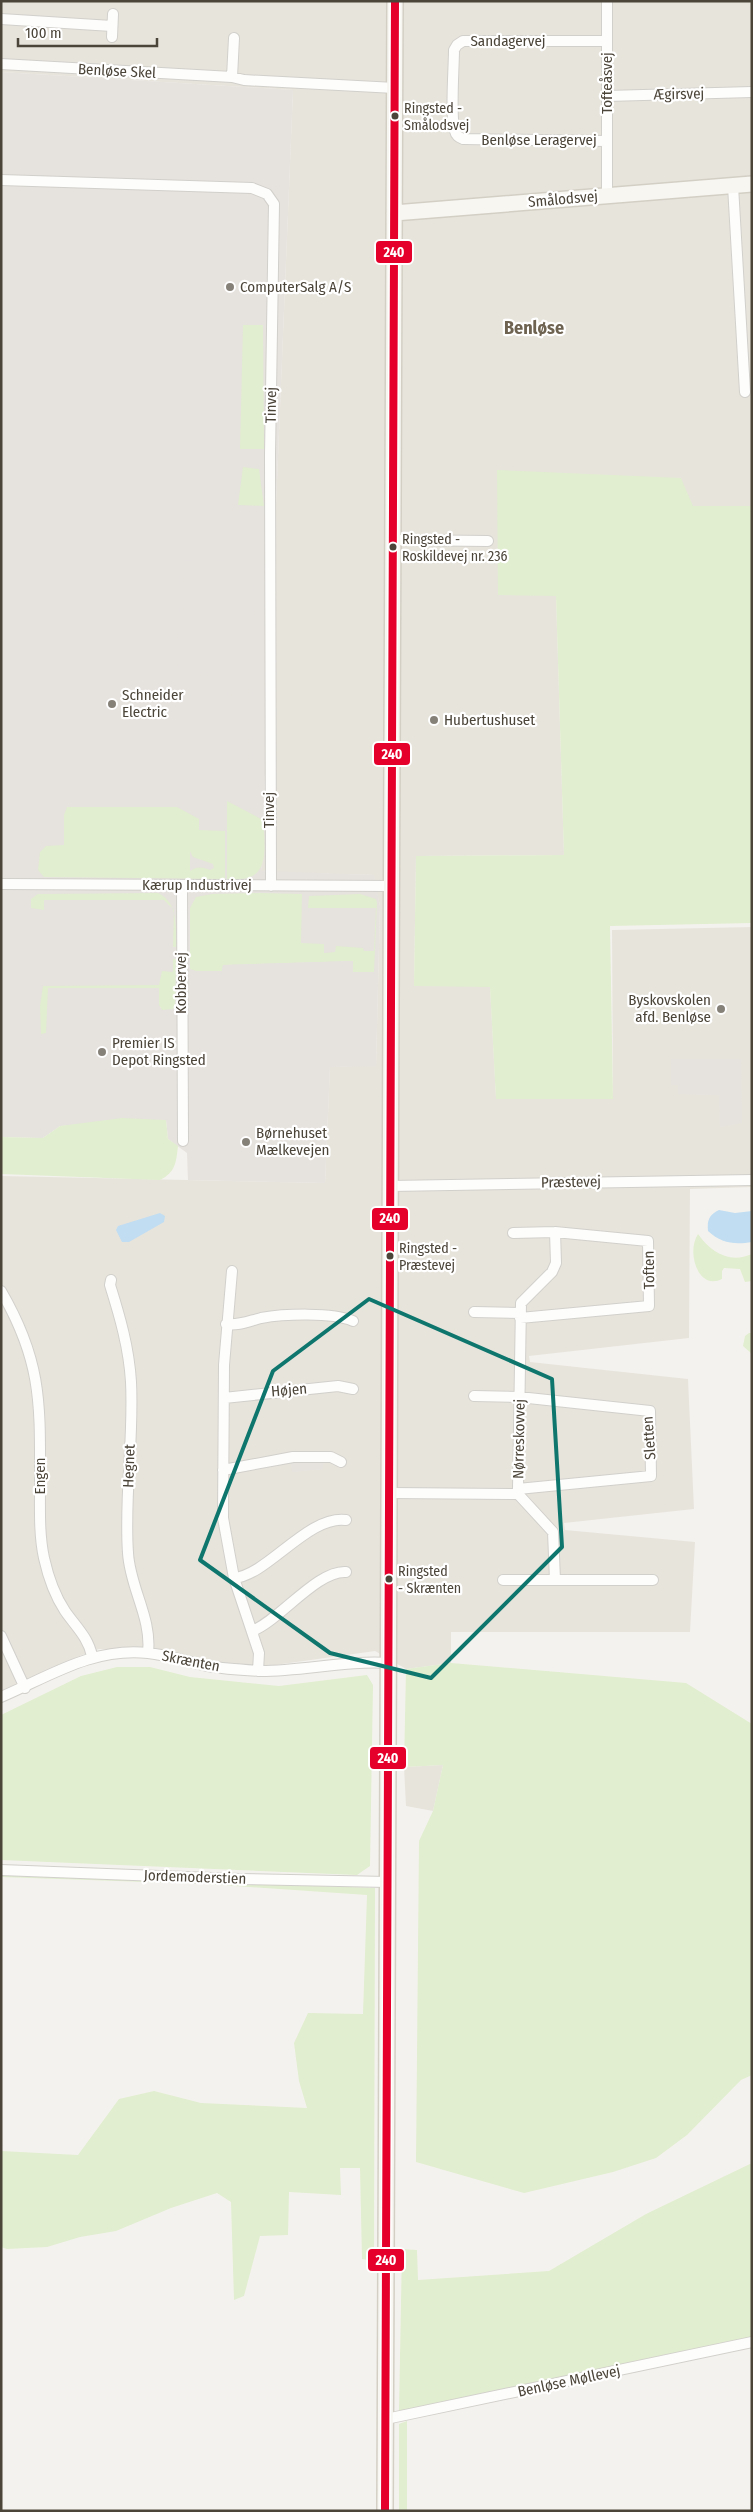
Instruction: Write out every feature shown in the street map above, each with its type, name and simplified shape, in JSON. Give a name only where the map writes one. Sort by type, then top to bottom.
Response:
[{"type":"street","points":[[386,2511],[395,1]]},
{"type":"street","name":"Tofteåsvej","points":[[607,1],[607,195]]},
{"type":"street","points":[[112,37],[113,14]]},
{"type":"street","points":[[1,19],[112,26]]},
{"type":"street","points":[[232,77],[234,38]]},
{"type":"street","name":"Sandagervej","points":[[454,91],[454,50],[463,41],[607,41]]},
{"type":"street","name":"Benløse Skel","points":[[1,64],[395,88]]},
{"type":"street","name":"Benløse Leragervej","points":[[454,91],[454,130],[457,136],[463,139],[607,140]]},
{"type":"street","name":"Ægirsvej","points":[[607,96],[752,92]]},
{"type":"street","name":"Tinvej","points":[[1,180],[252,188],[268,194],[274,204],[270,455],[271,886]]},
{"type":"street","name":"Smålodsvej","points":[[394,213],[752,184]]},
{"type":"street","points":[[733,186],[745,392]]},
{"type":"street","points":[[393,540],[488,541]]},
{"type":"street","name":"Kærup Industrivej","points":[[1,884],[392,886]]},
{"type":"street","name":"Kobbervej","points":[[182,885],[183,1141]]},
{"type":"street","name":"Præstevej","points":[[391,1186],[752,1180]]},
{"type":"street","name":"Toften","points":[[513,1234],[555,1232],[648,1242],[649,1306],[520,1315]]},
{"type":"street","name":"Nørreskovvej","points":[[555,1232],[556,1263],[552,1272],[521,1303],[518,1492],[553,1532],[555,1580]]},
{"type":"street","points":[[232,1271],[226,1324],[223,1521],[234,1578],[259,1653],[258,1671]]},
{"type":"street","name":"Hegnet","points":[[111,1280],[110,1285],[125,1340],[131,1383],[127,1514],[129,1566],[133,1586],[149,1631],[148,1653]]},
{"type":"street","name":"Engen","points":[[1,1292],[25,1336],[37,1381],[40,1410],[41,1522],[44,1557],[61,1604],[87,1641],[92,1656]]},
{"type":"street","points":[[474,1312],[520,1315]]},
{"type":"street","points":[[226,1324],[278,1316],[334,1317],[353,1321]]},
{"type":"street","name":"Højen","points":[[224,1398],[338,1386],[353,1390]]},
{"type":"street","name":"Sletten","points":[[390,1492],[518,1492],[651,1476],[650,1410],[519,1397],[474,1396]]},
{"type":"street","points":[[223,1470],[293,1458],[331,1457],[341,1462]]},
{"type":"street","points":[[234,1578],[247,1575],[313,1530],[334,1521],[346,1520]]},
{"type":"street","points":[[252,1631],[264,1625],[331,1575],[346,1572]]},
{"type":"street","points":[[503,1580],[653,1580]]},
{"type":"street","points":[[1,1636],[25,1688]]},
{"type":"street","name":"Skrænten","points":[[1,1698],[92,1656],[125,1652],[148,1653],[208,1666],[258,1671],[358,1663],[390,1663]]},
{"type":"street","name":"Jordemoderstien","points":[[1,1870],[239,1879],[388,1882]]},
{"type":"street","name":"Benløse Møllevej","points":[[386,2419],[752,2342]]},
{"type":"highlighted area","points":[[369,1299],[552,1379],[562,1547],[431,1678],[330,1653],[200,1560],[273,1371]]},
{"type":"shaded area","points":[[1,1],[752,1],[752,506],[693,506],[556,596],[564,855],[416,856],[414,986],[490,986],[496,1098],[613,1099],[612,930],[752,927],[752,1187],[690,1189],[689,1338],[529,1356],[530,1362],[688,1379],[694,1509],[564,1523],[565,1530],[695,1542],[690,1632],[451,1632],[451,1663],[406,1669],[375,1651],[275,1665],[228,1665],[161,1650],[99,1649],[79,1656],[1,1692],[1,1176],[325,1183],[330,1067],[376,1065],[380,906],[373,875],[261,872],[293,90],[1,72]]},
{"type":"shaded area","points":[[1,72],[293,90],[261,871],[374,875],[380,906],[376,1066],[330,1067],[325,1183],[188,1180],[187,1153],[168,1139],[166,1120],[60,1126],[43,1138],[1,1137]]},
{"type":"shaded area","points":[[234,273],[262,273],[262,291],[234,291]]},
{"type":"shaded area","points":[[180,560],[242,561],[242,567],[254,569],[252,781],[224,781],[228,673],[178,672]]},
{"type":"shaded area","points":[[353,961],[353,978],[221,978],[223,965]]},
{"type":"shaded area","points":[[168,1038],[175,1038],[175,1080],[168,1081]]},
{"type":"shaded area","points":[[671,1059],[741,1059],[742,1123],[720,1127],[719,1095],[678,1094],[678,1085],[671,1085]]},
{"type":"shaded area","points":[[323,1461],[323,1469],[292,1472],[291,1463]]},
{"type":"shaded area","points":[[443,1765],[433,1811],[406,1806],[404,1767]]},
{"type":"green space","points":[[243,325],[263,325],[264,449],[240,449]]},
{"type":"green space","points":[[243,467],[259,469],[264,506],[238,505]]},
{"type":"green space","points":[[497,470],[681,478],[693,506],[752,506],[752,923],[610,926],[613,1099],[496,1099],[490,987],[414,986],[416,856],[564,855],[556,596],[498,595]]},
{"type":"green space","points":[[227,801],[263,820],[265,843],[263,860],[261,867],[256,873],[247,878],[227,879]]},
{"type":"green space","points":[[67,807],[177,807],[199,819],[199,830],[225,831],[225,879],[44,877],[38,870],[40,852],[46,846],[64,845],[64,815]],"holes":[[[190,851],[193,857],[213,864],[214,868],[210,870],[198,868],[190,871]]]},
{"type":"green space","points":[[158,893],[165,897],[172,908],[164,900],[44,900],[44,910],[31,908],[31,899],[38,894]]},
{"type":"green space","points":[[212,894],[302,894],[301,943],[324,944],[324,953],[335,952],[336,946],[363,948],[364,951],[374,951],[376,908],[308,908],[309,896],[360,894],[376,899],[377,903],[374,972],[353,972],[352,961],[223,965],[222,971],[196,971],[190,969],[190,908],[196,897]]},
{"type":"green space","points":[[174,913],[176,923],[177,947],[173,947]]},
{"type":"green space","points":[[173,959],[176,959],[175,1005],[173,1009],[162,1010],[159,1005],[159,988],[48,988],[46,1033],[41,1034],[40,1006],[43,986],[159,985],[162,971],[173,972]]},
{"type":"green space","points":[[122,1118],[166,1120],[168,1139],[178,1146],[177,1157],[169,1174],[160,1180],[1,1174],[1,1137],[43,1138],[60,1126]]},
{"type":"green space","points":[[698,1234],[715,1251],[728,1257],[744,1257],[752,1254],[752,1281],[745,1282],[740,1269],[724,1268],[722,1279],[706,1280],[696,1268],[694,1259],[693,1250]]},
{"type":"green space","points":[[752,1333],[752,1354],[743,1346],[745,1336]]},
{"type":"green space","points":[[451,1663],[686,1683],[752,1724],[752,2075],[741,2080],[687,2135],[656,2158],[613,2172],[524,2193],[416,2162],[419,1841],[433,1811],[443,1765],[404,1767],[406,1669]]},
{"type":"green space","points":[[117,1667],[150,1667],[190,1677],[279,1686],[367,1675],[373,1685],[370,1866],[357,1875],[1,1860],[1,1715],[81,1676]]},
{"type":"green space","points":[[1,1873],[375,1888],[374,2261],[362,2259],[360,2168],[340,2168],[341,2195],[289,2192],[288,2235],[260,2236],[244,2296],[234,2300],[231,2202],[217,2193],[171,2208],[116,2231],[80,2237],[47,2247],[7,2249],[1,2247],[1,2151],[78,2155],[119,2099],[154,2091],[201,2103],[307,2108],[299,2081],[294,2043],[308,2013],[363,2014],[367,1895],[205,1884],[1,1877]]},
{"type":"green space","points":[[752,2163],[752,2340],[399,2411],[402,2249],[417,2250],[418,2280],[549,2271],[646,2214]]},
{"type":"green space","points":[[407,2421],[407,2511],[399,2511],[399,2424]]},
{"type":"water","points":[[719,1210],[735,1213],[752,1211],[752,1242],[723,1241],[708,1231],[709,1218]]},
{"type":"water","points":[[160,1213],[165,1216],[164,1222],[129,1242],[122,1242],[116,1230],[118,1226]]},
{"type":"transit line","name":"240","points":[[385,2511],[395,1]]},
{"type":"place","name":"Ringsted - Smålodsvej","points":[[395,116]]},
{"type":"place","name":"ComputerSalg A/S","points":[[230,287]]},
{"type":"place","name":"Ringsted - Roskildevej nr. 236","points":[[393,547]]},
{"type":"place","name":"Schneider Electric","points":[[112,704]]},
{"type":"place","name":"Hubertushuset","points":[[434,720]]},
{"type":"place","name":"Byskovskolen afd. Benløse","points":[[721,1009]]},
{"type":"place","name":"Premier IS Depot Ringsted","points":[[102,1052]]},
{"type":"place","name":"Børnehuset Mælkevejen","points":[[246,1142]]},
{"type":"place","name":"Ringsted - Præstevej","points":[[390,1256]]},
{"type":"place","name":"Ringsted - Skrænten","points":[[389,1579]]},
{"type":"district","name":"Benløse","points":[[534,328]]}]
